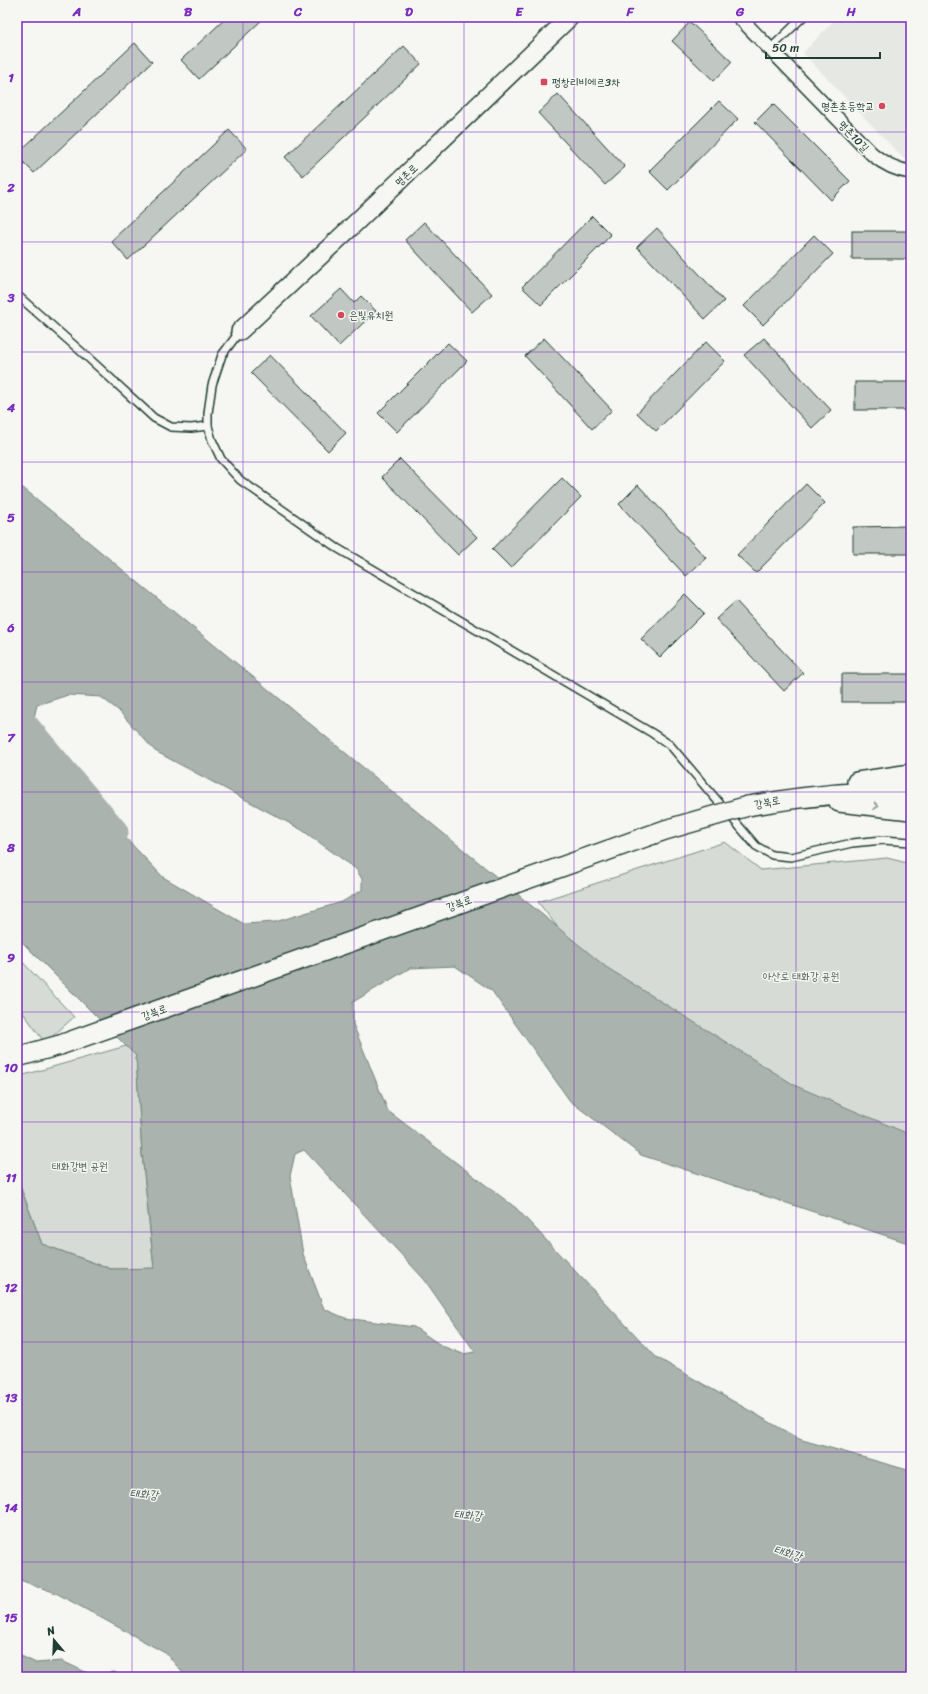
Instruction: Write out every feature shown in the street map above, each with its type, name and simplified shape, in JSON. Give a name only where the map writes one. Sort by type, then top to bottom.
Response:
[{"type":"main road","points":[[782,800],[840,785],[911,774]]},
{"type":"main road","name":"강북로","points":[[17,1057],[60,1045],[665,830],[748,806],[782,800],[858,792],[911,791]]},
{"type":"main road","points":[[782,800],[826,801],[911,810]]},
{"type":"street","name":"명촌로","points":[[240,331],[570,17]]},
{"type":"street","name":"명촌10길","points":[[739,17],[872,154],[886,165],[911,172]]},
{"type":"lane","points":[[770,49],[803,17]]},
{"type":"lane","points":[[17,295],[154,418],[171,426],[191,428],[208,426]]},
{"type":"lane","points":[[240,331],[222,355],[212,385],[208,413],[208,426],[212,440],[221,459],[240,480],[337,548],[670,745],[756,846],[772,855],[791,857],[852,843],[883,840],[911,842]]},
{"type":"shaded area","name":"명촌초등학교","points":[[837,17],[911,17],[911,158],[904,159],[803,53]]},
{"type":"green space","name":"아산로 태화강 공원","points":[[725,842],[761,870],[887,858],[911,864],[911,1148],[813,1108],[594,974],[538,902]]},
{"type":"green space","points":[[17,956],[74,1017],[45,1043],[17,1004]]},
{"type":"green space","name":"태화강변 공원","points":[[126,1046],[136,1056],[142,1154],[154,1269],[111,1269],[42,1244],[17,1178],[17,1077]]},
{"type":"water","name":"태화강","points":[[17,483],[606,967],[796,1086],[911,1135],[911,1244],[641,1155],[570,1101],[492,991],[455,966],[410,968],[353,1002],[353,1024],[388,1111],[516,1208],[656,1357],[799,1439],[911,1471],[911,1677],[186,1677],[167,1654],[56,1593],[17,1579],[17,1178],[42,1244],[111,1269],[154,1268],[142,1154],[136,1056],[17,937]],"holes":[[[68,695],[101,697],[118,710],[155,751],[302,830],[356,869],[362,879],[362,890],[342,902],[275,922],[244,924],[163,877],[120,832],[100,807],[71,796],[39,759],[32,726],[37,705]],[[304,1150],[424,1279],[475,1352],[463,1354],[442,1346],[414,1327],[345,1318],[324,1309],[303,1254],[290,1176],[295,1154]]]},
{"type":"water","points":[[17,1654],[36,1663],[62,1661],[94,1676],[114,1672],[125,1677],[17,1677]]},
{"type":"building","points":[[227,17],[265,17],[199,79],[181,60]]},
{"type":"building","points":[[690,22],[732,62],[714,81],[672,41]]},
{"type":"building","points":[[135,43],[152,62],[34,173],[17,156],[17,154]]},
{"type":"building","points":[[404,46],[421,64],[303,176],[285,157]]},
{"type":"building","points":[[558,94],[625,167],[605,185],[538,113]]},
{"type":"building","points":[[719,101],[738,119],[668,190],[649,171]]},
{"type":"building","points":[[773,104],[850,181],[831,200],[755,122]]},
{"type":"building","points":[[229,130],[247,149],[128,260],[111,241]]},
{"type":"building","points":[[592,216],[611,235],[541,305],[522,287]]},
{"type":"building","points":[[424,222],[492,294],[472,312],[405,240]]},
{"type":"building","points":[[657,228],[724,301],[705,319],[637,247]]},
{"type":"building","points":[[852,231],[911,231],[911,259],[852,259]]},
{"type":"building","points":[[814,235],[833,254],[763,325],[744,306]]},
{"type":"building","points":[[341,289],[354,303],[361,296],[376,311],[339,346],[311,316]]},
{"type":"building","points":[[544,338],[612,410],[592,429],[525,356]]},
{"type":"building","points":[[764,338],[831,410],[812,428],[744,355]]},
{"type":"building","points":[[706,342],[725,361],[656,431],[637,413]]},
{"type":"building","points":[[448,343],[467,361],[397,432],[378,413]]},
{"type":"building","points":[[270,355],[346,433],[328,451],[251,373]]},
{"type":"building","points":[[855,382],[911,382],[911,410],[855,410]]},
{"type":"building","points":[[400,459],[477,537],[458,555],[382,477]]},
{"type":"building","points":[[562,478],[581,497],[511,568],[492,549]]},
{"type":"building","points":[[806,484],[825,503],[756,573],[737,555]]},
{"type":"building","points":[[638,485],[706,558],[686,576],[619,504]]},
{"type":"building","points":[[911,526],[911,554],[853,554],[853,527]]},
{"type":"building","points":[[685,594],[704,613],[660,657],[641,639]]},
{"type":"building","points":[[736,601],[803,673],[784,691],[716,619]]},
{"type":"building","points":[[842,674],[911,674],[911,702],[842,702]]},
{"type":"waterway","points":[[17,716],[115,832]]},
{"type":"place","name":"평창리비에르3차","points":[[544,82]]},
{"type":"place","name":"명촌초등학교","points":[[882,106]]},
{"type":"place","name":"은빛유치원","points":[[341,315]]}]
